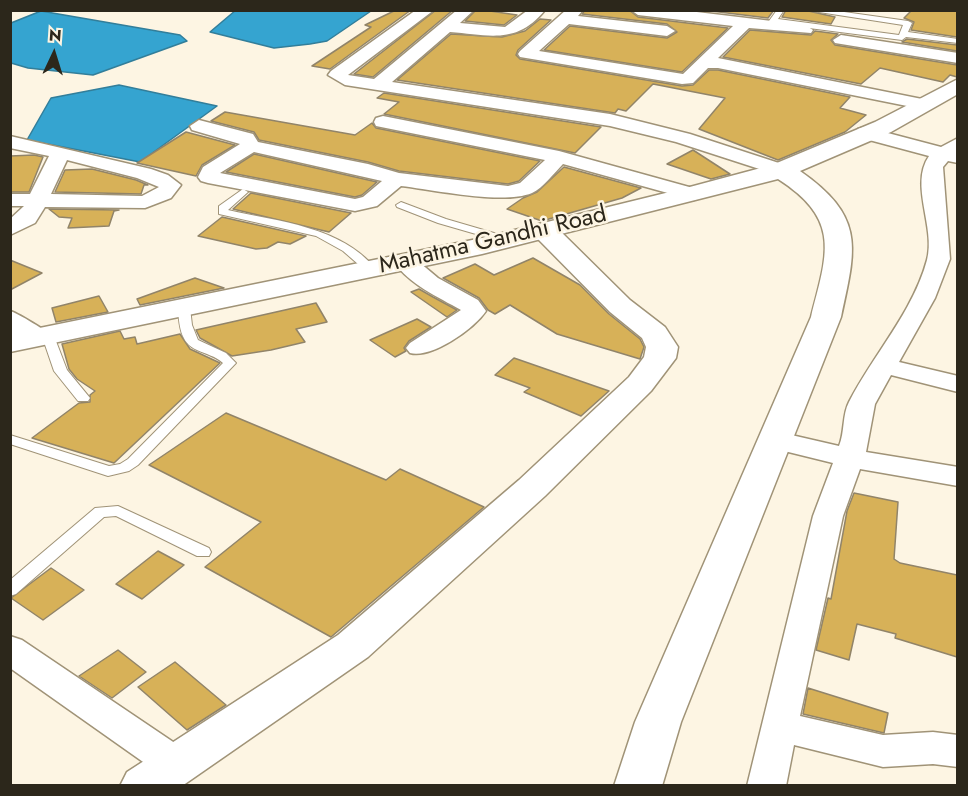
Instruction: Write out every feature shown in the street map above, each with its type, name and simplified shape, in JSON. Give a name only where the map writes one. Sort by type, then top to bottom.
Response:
[{"type":"main road","name":"Mahatma Gandhi Road","points":[[10,343],[507,240],[693,194],[781,170],[927,105],[957,85]]},
{"type":"main road","points":[[638,786],[658,722],[783,442],[826,316],[841,249],[834,224],[818,195],[781,170]]},
{"type":"main road","points":[[168,777],[353,646],[532,488],[603,417],[640,384],[660,358],[662,347],[654,333],[620,306],[545,231]]},
{"type":"street","points":[[427,10],[337,75],[345,80],[380,83],[610,120],[683,138],[781,170]]},
{"type":"street","points":[[380,83],[467,10]]},
{"type":"street","points":[[449,27],[505,32],[513,30],[538,10]]},
{"type":"street","points":[[638,10],[689,16],[753,19],[805,30]]},
{"type":"street","points":[[689,16],[680,29],[675,30],[613,26],[572,15],[526,54],[687,79],[753,19]]},
{"type":"street","points":[[574,63],[613,26]]},
{"type":"street","points":[[841,40],[957,58]]},
{"type":"street","points":[[704,63],[770,73],[927,105]]},
{"type":"street","points":[[383,122],[560,157],[693,194]]},
{"type":"street","points":[[199,126],[246,138],[251,146]]},
{"type":"street","points":[[865,133],[910,146],[949,152]]},
{"type":"street","points":[[10,142],[167,180],[171,185],[164,194],[145,202],[10,200]]},
{"type":"street","points":[[397,179],[370,202],[355,205],[208,177],[210,171],[251,146],[368,170],[397,179],[517,192],[533,184],[560,157]]},
{"type":"street","points":[[766,786],[828,516],[844,457],[856,440],[861,404],[922,298],[946,273],[940,251],[946,208],[933,167],[936,160],[949,152]]},
{"type":"street","points":[[10,229],[27,218],[60,154]]},
{"type":"street","points":[[405,262],[430,283],[470,305],[474,311],[461,323],[419,348]]},
{"type":"street","points":[[10,318],[21,329],[44,336]]},
{"type":"street","points":[[884,366],[957,384]]},
{"type":"street","points":[[783,442],[844,457],[957,477]]},
{"type":"street","points":[[10,649],[133,737],[168,777]]},
{"type":"street","points":[[780,726],[883,751],[933,748],[957,751]]},
{"type":"lane","points":[[781,10],[773,21],[902,38],[908,23],[809,10]]},
{"type":"lane","points":[[903,34],[957,41]]},
{"type":"lane","points":[[243,192],[223,208],[223,212],[320,234],[347,249],[370,269]]},
{"type":"lane","points":[[401,205],[442,221],[507,240]]},
{"type":"lane","points":[[10,439],[108,471],[123,468],[132,462],[230,363],[194,344],[185,332],[184,308]]},
{"type":"lane","points":[[44,336],[61,370],[84,398]]},
{"type":"lane","points":[[10,590],[100,512],[118,511],[203,552]]},
{"type":"water","points":[[236,10],[371,11],[327,41],[274,48],[210,32]]},
{"type":"water","points":[[41,11],[180,35],[187,41],[93,75],[28,68],[11,63],[11,23]]},
{"type":"water","points":[[119,85],[217,106],[140,162],[27,140],[51,98]]},
{"type":"building","points":[[396,10],[411,10],[330,69],[312,66],[371,27],[365,25]]},
{"type":"building","points":[[436,10],[453,10],[373,77],[354,74]]},
{"type":"building","points":[[476,10],[517,15],[504,25],[465,21]]},
{"type":"building","points":[[585,10],[629,10],[638,17],[728,28],[682,72],[544,50],[570,26],[667,38],[677,32],[667,24],[582,14]]},
{"type":"building","points":[[703,10],[774,10],[768,18]]},
{"type":"building","points":[[786,10],[804,10],[835,17],[831,24],[782,17]]},
{"type":"building","points":[[912,10],[957,10],[957,37],[911,30],[914,22],[904,18]]},
{"type":"building","points":[[540,19],[551,20],[518,50],[516,55],[520,59],[682,86],[693,85],[709,70],[718,70],[850,97],[840,108],[866,115],[845,132],[778,160],[699,129],[725,98],[653,84],[626,111],[618,109],[615,113],[397,80],[451,34],[502,37],[525,31]]},
{"type":"building","points":[[750,30],[811,35],[815,31],[838,34],[831,40],[835,45],[957,65],[957,77],[950,75],[943,82],[880,68],[861,84],[723,57]]},
{"type":"building","points":[[907,39],[957,45],[957,51],[902,42]]},
{"type":"building","points":[[384,93],[601,127],[575,153],[384,114],[399,102],[377,98]]},
{"type":"building","points":[[225,112],[355,135],[372,123],[376,128],[540,161],[519,181],[508,184],[399,171],[368,162],[259,140],[254,132],[211,121]]},
{"type":"building","points":[[186,132],[235,145],[202,165],[196,176],[137,163]]},
{"type":"building","points":[[693,150],[730,174],[711,179],[667,164]]},
{"type":"building","points":[[254,154],[377,182],[362,195],[355,197],[226,172]]},
{"type":"building","points":[[10,156],[43,157],[29,192],[10,192]]},
{"type":"building","points":[[564,167],[641,188],[622,198],[542,221],[507,209],[537,192]]},
{"type":"building","points":[[92,169],[148,185],[144,185],[141,194],[55,192],[65,170]]},
{"type":"building","points":[[251,193],[351,213],[329,232],[233,209]]},
{"type":"building","points":[[49,209],[119,210],[114,211],[109,226],[68,228],[72,218],[59,217]]},
{"type":"building","points":[[222,217],[306,236],[290,244],[278,242],[267,248],[256,249],[198,236]]},
{"type":"building","points":[[533,258],[580,285],[609,314],[640,339],[644,347],[640,359],[557,334],[510,305],[495,314],[488,310],[479,298],[443,278],[475,264],[494,275]]},
{"type":"building","points":[[10,260],[42,273],[10,290]]},
{"type":"building","points":[[195,278],[224,288],[140,305],[137,299]]},
{"type":"building","points":[[419,289],[457,310],[447,317],[411,292]]},
{"type":"building","points":[[99,296],[108,312],[56,322],[52,308]]},
{"type":"building","points":[[316,303],[327,322],[296,329],[305,342],[271,350],[232,356],[200,338],[196,330]]},
{"type":"building","points":[[417,319],[431,327],[409,341],[404,348],[406,351],[395,357],[370,340]]},
{"type":"building","points":[[120,331],[124,339],[135,337],[137,344],[180,334],[190,349],[220,363],[114,463],[32,438],[79,403],[90,402],[90,395],[95,391],[77,379],[69,369],[62,344]]},
{"type":"building","points":[[514,358],[609,391],[581,416],[524,392],[530,388],[495,375]]},
{"type":"building","points":[[226,413],[386,480],[400,469],[484,507],[331,637],[205,567],[261,522],[149,465]]},
{"type":"building","points":[[854,493],[898,502],[894,559],[900,563],[957,575],[957,657],[895,638],[896,634],[857,624],[849,660],[816,650],[828,598],[831,599],[847,511]]},
{"type":"building","points":[[158,551],[184,565],[142,599],[116,584]]},
{"type":"building","points":[[51,568],[84,590],[43,620],[11,598]]},
{"type":"building","points":[[118,650],[146,672],[112,698],[79,676]]},
{"type":"building","points":[[175,662],[226,705],[187,730],[138,687]]},
{"type":"building","points":[[808,688],[888,713],[884,733],[803,714]]}]
